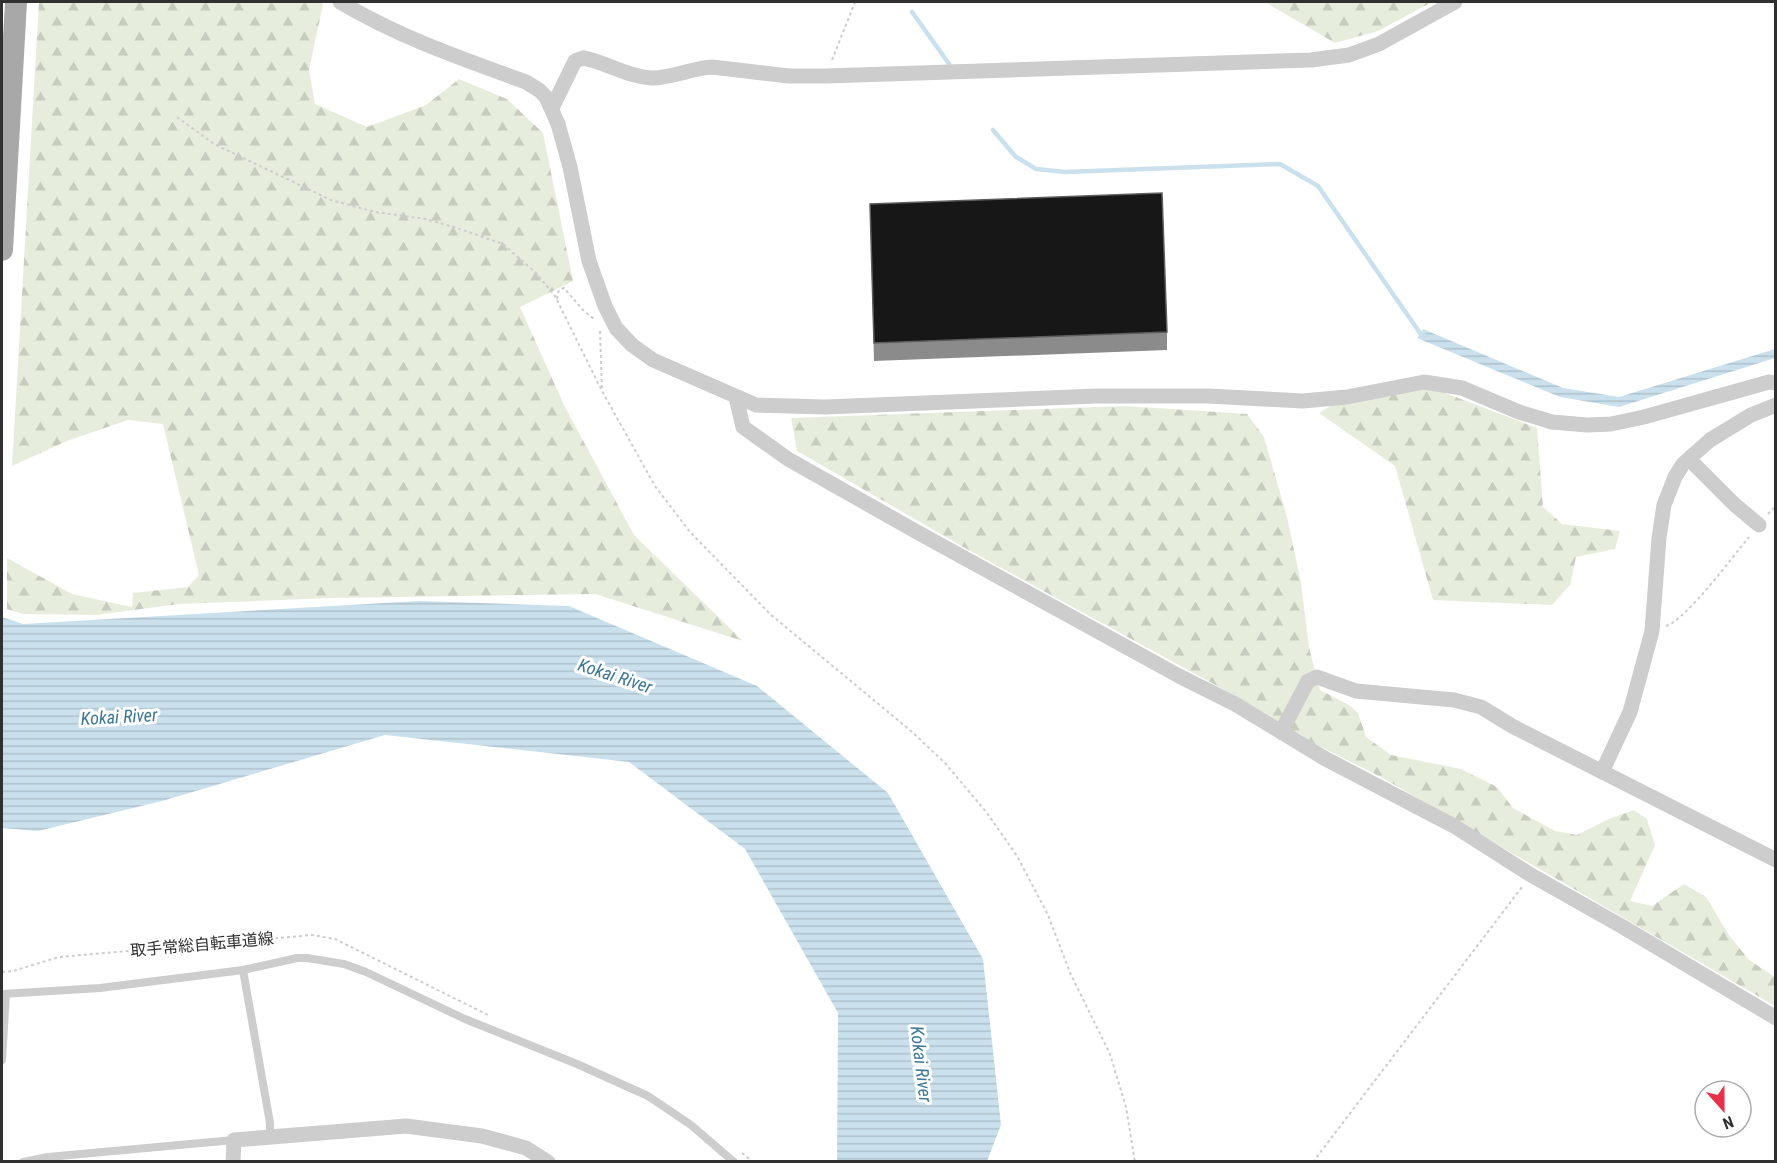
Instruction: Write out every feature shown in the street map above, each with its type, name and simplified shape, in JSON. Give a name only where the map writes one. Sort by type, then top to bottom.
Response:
[{"type":"main road","points":[[2,250],[16,2]]},
{"type":"street","points":[[340,2],[382,26],[427,47],[526,82],[539,90],[552,108],[570,167],[589,261],[605,306],[616,328],[632,345],[653,360],[756,405],[789,407],[1097,396],[1208,396],[1303,401],[1347,397],[1424,382],[1462,388],[1519,412],[1552,422],[1587,425],[1611,424],[1644,417],[1776,382]]},
{"type":"street","points":[[552,108],[575,62],[583,58],[653,78],[712,67],[767,74],[826,76],[1311,60],[1349,55],[1366,49],[1411,28],[1455,2]]},
{"type":"street","points":[[736,397],[743,427],[788,459],[1179,676],[1235,704],[1324,758],[1454,826],[1531,875],[1776,1018]]},
{"type":"street","points":[[1602,772],[1630,712],[1652,631],[1659,538],[1664,505],[1675,477],[1689,459],[1710,440],[1751,415],[1776,405]]},
{"type":"street","points":[[1689,459],[1735,506],[1759,525]]},
{"type":"street","points":[[1281,732],[1308,681],[1317,677],[1356,691],[1454,700],[1481,706],[1512,726],[1776,860]]},
{"type":"street","points":[[233,1161],[234,1140],[406,1126],[482,1136],[526,1148],[548,1161]]},
{"type":"lane","points":[[2,1060],[4,994],[100,988],[243,970],[307,958],[344,964],[366,972],[465,1019],[577,1064],[648,1096],[692,1125],[734,1161]]},
{"type":"lane","points":[[243,970],[270,1123],[270,1137]]},
{"type":"lane","points":[[23,1161],[234,1140]]},
{"type":"path","points":[[826,76],[855,2]]},
{"type":"path","points":[[177,117],[214,144],[332,200],[375,212],[426,219],[503,244],[536,273],[556,297],[602,391],[655,486],[690,532],[770,614],[911,731],[945,763],[987,813],[1011,848],[1048,915],[1071,975],[1110,1054],[1126,1107],[1135,1161]]},
{"type":"path","points":[[556,297],[564,288],[583,310],[600,322]]},
{"type":"path","points":[[602,391],[600,322],[605,306]]},
{"type":"path","points":[[1652,631],[1673,624],[1688,609],[1776,506]]},
{"type":"path","points":[[1313,1161],[1531,875]]},
{"type":"path","name":"取手常総自転車道線","points":[[2,972],[13,971],[59,957],[312,935],[335,939],[397,970]]},
{"type":"green space","points":[[39,2],[320,2],[323,4],[309,70],[315,104],[367,127],[426,105],[459,79],[507,99],[543,133],[573,281],[520,307],[564,405],[634,535],[743,641],[595,594],[332,598],[179,604],[96,615],[23,614],[7,609],[7,558],[72,594],[132,607],[133,593],[188,587],[199,575],[163,424],[128,420],[67,441],[12,466]]},
{"type":"green space","points":[[1265,2],[1432,2],[1378,31],[1335,43]]},
{"type":"green space","points":[[1432,388],[1537,428],[1543,507],[1562,524],[1620,531],[1615,549],[1576,557],[1570,585],[1552,605],[1433,600],[1395,466],[1319,413],[1332,405]]},
{"type":"green space","points":[[1125,406],[1247,414],[1264,437],[1287,517],[1301,583],[1309,647],[1320,690],[1349,705],[1358,713],[1366,737],[1391,755],[1461,769],[1497,787],[1513,808],[1555,831],[1577,835],[1634,810],[1647,819],[1655,845],[1630,901],[1652,906],[1684,884],[1706,897],[1729,935],[1749,960],[1775,977],[1775,1006],[1381,777],[1299,736],[1230,693],[965,548],[797,451],[791,418]]},
{"type":"water","points":[[1423,329],[1563,388],[1619,397],[1775,349],[1775,358],[1619,407],[1560,397],[1417,338]]},
{"type":"water","name":"Kokai River","points":[[419,601],[569,606],[757,686],[888,793],[983,959],[1001,1125],[987,1161],[837,1161],[838,1013],[745,849],[629,762],[385,735],[162,801],[38,831],[2,828],[2,617],[23,624]]},
{"type":"building","points":[[1162,193],[1167,332],[874,343],[870,204]]},
{"type":"waterway","points":[[912,12],[952,68]]},
{"type":"waterway","points":[[993,130],[1016,157],[1036,169],[1065,172],[1280,164],[1318,186],[1420,333],[1424,335]]}]
